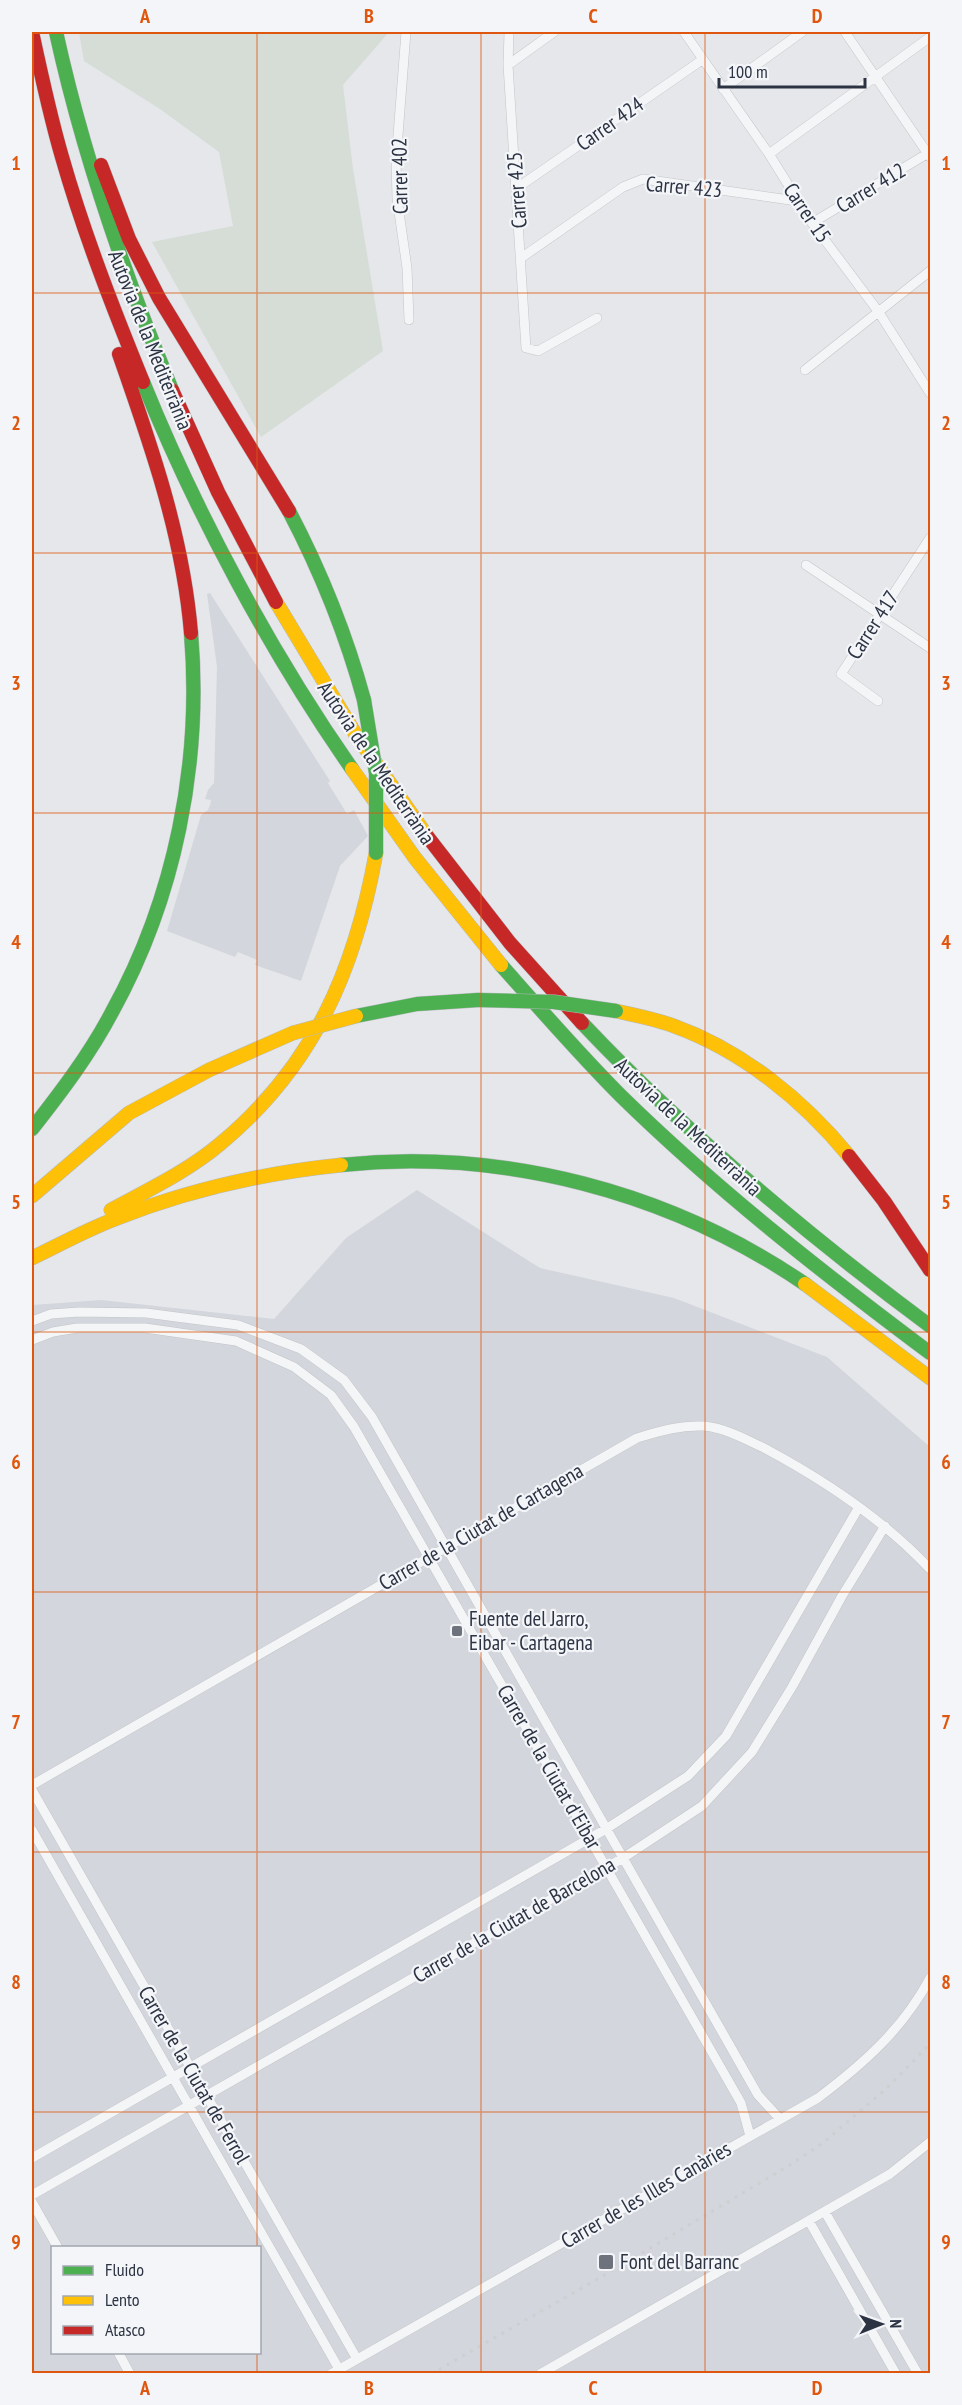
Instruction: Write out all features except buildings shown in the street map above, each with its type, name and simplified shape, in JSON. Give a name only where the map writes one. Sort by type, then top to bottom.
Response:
[{"type":"highway","name":"Autovia de la Mediterrània","points":[[32,32],[65,171],[103,286],[189,486],[245,595],[341,754],[406,847],[493,957],[580,1055],[714,1183],[786,1243],[930,1353]]},
{"type":"highway","name":"Autovia de la Mediterrània","points":[[57,36],[88,163],[135,303],[165,378],[210,478],[263,582],[311,666],[359,742],[424,834],[508,940],[556,996],[637,1079],[734,1170],[800,1227],[930,1326]]},
{"type":"highway","points":[[57,36],[69,52],[99,159],[139,262],[195,363],[271,481],[302,536],[340,620],[364,700],[371,735],[377,791],[378,835],[374,871],[358,941],[338,994],[313,1040],[285,1080],[219,1144],[165,1182],[91,1220],[72,1236]]},
{"type":"highway","points":[[32,1129],[75,1073],[101,1032],[145,944],[174,856],[184,809],[193,744],[196,674],[189,608],[179,548],[148,436],[104,309],[103,286]]},
{"type":"highway","points":[[32,1196],[129,1113],[209,1070],[293,1033],[356,1016],[417,1004],[478,1000],[554,1002],[616,1011],[671,1024],[732,1053],[775,1082],[820,1121],[854,1159],[883,1198],[930,1270]]},
{"type":"highway","points":[[32,1258],[72,1236],[164,1200],[267,1173],[352,1161],[455,1161],[537,1171],[625,1194],[720,1233],[772,1262],[930,1378]]},
{"type":"street","name":"Carrer 402","points":[[406,32],[396,160],[397,198],[407,268],[409,320]]},
{"type":"street","name":"Carrer 425","points":[[509,32],[508,65],[526,348],[538,351],[597,318]]},
{"type":"street","points":[[508,65],[554,32]]},
{"type":"street","name":"Carrer 15","points":[[684,32],[769,154],[812,223],[878,311],[930,393]]},
{"type":"street","points":[[723,89],[802,32]]},
{"type":"street","points":[[845,32],[930,154]]},
{"type":"street","points":[[769,154],[930,37]]},
{"type":"street","name":"Carrer 424","points":[[517,188],[702,60]]},
{"type":"street","name":"Carrer 412","points":[[812,223],[930,154]]},
{"type":"street","name":"Carrer 423","points":[[521,258],[623,187],[643,179],[797,201]]},
{"type":"street","points":[[805,370],[930,271]]},
{"type":"street","name":"Carrer 417","points":[[878,701],[841,674],[930,538]]},
{"type":"street","points":[[806,565],[930,648]]},
{"type":"street","name":"Carrer de la Ciutat d'Eibar","points":[[32,1321],[51,1314],[79,1312],[146,1313],[238,1325],[301,1349],[344,1380],[365,1408],[446,1547],[758,2095],[780,2119]]},
{"type":"street","name":"Carrer de la Ciutat d'Eibar","points":[[32,1340],[53,1332],[77,1328],[145,1328],[236,1341],[294,1367],[331,1395],[354,1427],[741,2103],[750,2136]]},
{"type":"street","name":"Carrer de la Ciutat de Cartagena","points":[[32,1785],[637,1438],[677,1426],[706,1426],[737,1435],[795,1465],[885,1526],[930,1569]]},
{"type":"street","name":"Carrer de la Ciutat de Barcelona","points":[[32,2158],[590,1839],[688,1776],[726,1736],[859,1507]]},
{"type":"street","name":"Carrer de la Ciutat de Barcelona","points":[[32,2195],[606,1868],[702,1806],[752,1752],[885,1526]]},
{"type":"street","name":"Carrer de la Ciutat de Ferrol","points":[[32,1790],[357,2359]]},
{"type":"street","name":"Carrer de la Ciutat de Ferrol","points":[[32,1830],[189,2105],[335,2371]]},
{"type":"street","name":"Carrer de les Illes Canàries","points":[[335,2371],[818,2098],[861,2065],[916,2006],[930,1978]]},
{"type":"street","points":[[540,2373],[890,2174],[930,2142]]},
{"type":"street","points":[[32,2202],[57,2246]]},
{"type":"street","points":[[825,2212],[918,2373]]},
{"type":"street","points":[[809,2221],[896,2373]]},
{"type":"street","points":[[119,2354],[130,2373]]},
{"type":"shaded area","points":[[79,32],[389,32],[343,85],[353,169],[383,351],[261,437],[152,242],[233,226],[219,152],[160,109],[84,61]]},
{"type":"shaded area","points":[[210,593],[330,781],[328,783],[347,814],[354,810],[368,836],[340,866],[301,981],[255,965],[257,960],[238,952],[235,957],[167,931],[201,815],[208,810],[210,805],[211,800],[205,799],[214,783],[217,667],[207,594]]},
{"type":"shaded area","points":[[417,1190],[540,1268],[674,1298],[827,1357],[930,1447],[930,2373],[32,2373],[32,1305],[101,1300],[274,1319],[346,1238]]},
{"type":"railway","points":[[431,2374],[610,2272],[790,2165],[824,2142],[886,2089],[930,2044]]},
{"type":"traffic: fast","points":[[56,32],[79,124],[106,214],[137,302],[172,390]]},
{"type":"traffic: fast","points":[[143,382],[187,481],[237,581],[293,678],[352,769]]},
{"type":"traffic: fast","points":[[289,511],[332,604],[364,700]]},
{"type":"traffic: fast","points":[[32,1129],[85,1058],[112,1012],[134,968],[168,876],[187,780],[192,731],[191,633]]},
{"type":"traffic: fast","points":[[364,700],[376,773],[376,853]]},
{"type":"traffic: fast","points":[[501,965],[605,1080],[657,1131],[733,1198],[930,1353]]},
{"type":"traffic: fast","points":[[356,1016],[417,1004],[478,1000]]},
{"type":"traffic: fast","points":[[478,1000],[554,1002],[616,1011]]},
{"type":"traffic: fast","points":[[582,1023],[664,1105],[749,1182],[838,1256],[930,1326]]},
{"type":"traffic: fast","points":[[341,1165],[402,1161],[463,1163],[524,1171],[583,1184],[642,1201],[698,1224],[753,1252],[805,1284]]},
{"type":"traffic: slow","points":[[276,602],[356,735],[427,836]]},
{"type":"traffic: slow","points":[[352,769],[415,858],[501,965]]},
{"type":"traffic: slow","points":[[111,1210],[167,1180],[208,1154],[253,1114],[281,1082],[305,1048],[342,976],[356,937],[376,853]]},
{"type":"traffic: slow","points":[[616,1011],[674,1026],[699,1036],[748,1063],[792,1097],[849,1156]]},
{"type":"traffic: slow","points":[[293,1033],[356,1016]]},
{"type":"traffic: slow","points":[[32,1196],[129,1113],[209,1070],[293,1033]]},
{"type":"traffic: slow","points":[[32,1258],[104,1223],[170,1199],[254,1178],[341,1165]]},
{"type":"traffic: slow","points":[[805,1284],[930,1378]]},
{"type":"traffic: jam","points":[[32,32],[50,111],[71,186],[100,271],[143,382]]},
{"type":"traffic: jam","points":[[101,165],[129,239],[159,298],[289,511]]},
{"type":"traffic: jam","points":[[119,354],[164,491],[181,561],[191,633]]},
{"type":"traffic: jam","points":[[172,390],[218,492],[276,602]]},
{"type":"traffic: jam","points":[[427,836],[510,943],[582,1023]]},
{"type":"traffic: jam","points":[[849,1156],[884,1201],[930,1270]]},
{"type":"place","name":"Fuente del Jarro, Eibar - Cartagena","points":[[457,1631]]},
{"type":"place","name":"Font del Barranc","points":[[606,2262]]}]
